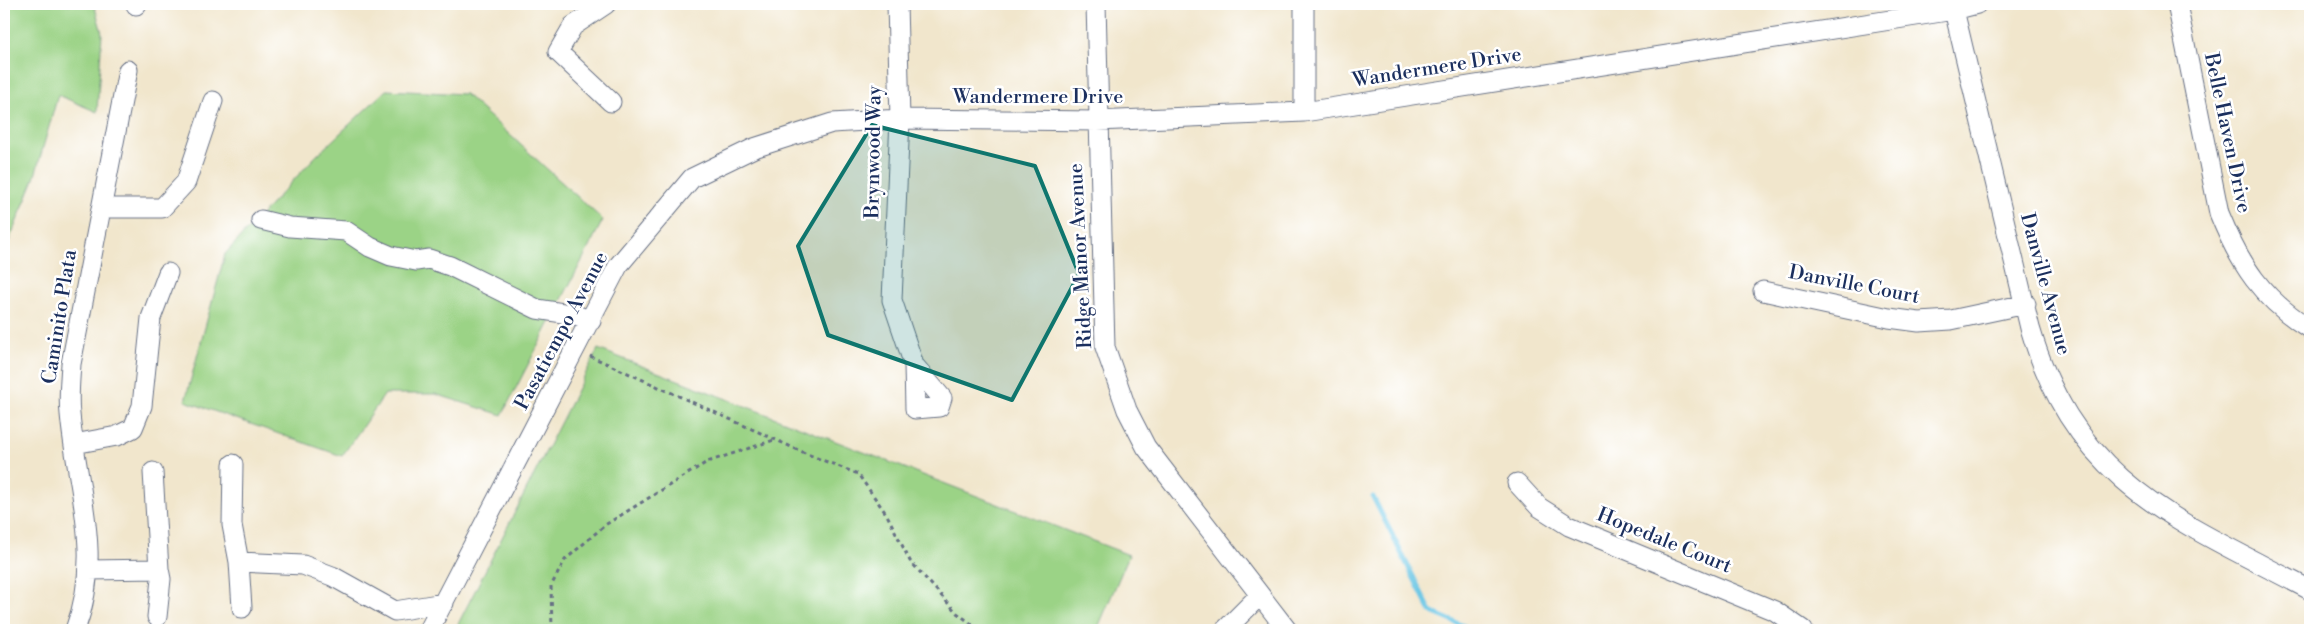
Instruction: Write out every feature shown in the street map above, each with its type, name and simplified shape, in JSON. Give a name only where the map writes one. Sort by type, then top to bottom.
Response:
[{"type":"street","points":[[606,4],[573,26],[558,52],[611,102]]},
{"type":"street","name":"Brynwood Way","points":[[897,4],[900,119],[892,300],[914,365]]},
{"type":"street","name":"Ridge Manor Avenue","points":[[1096,4],[1105,347],[1127,410],[1146,447],[1288,630]]},
{"type":"street","points":[[1304,4],[1304,112]]},
{"type":"street","name":"Wandermere Drive","points":[[900,119],[1098,121],[1304,112],[1954,10],[1977,4]]},
{"type":"street","name":"Belle Haven Drive","points":[[2177,4],[2219,213],[2226,232],[2259,288],[2290,317],[2310,329]]},
{"type":"street","name":"Danville Avenue","points":[[1954,10],[2037,351],[2057,398],[2072,422],[2106,465],[2148,502],[2172,517],[2310,590]]},
{"type":"street","name":"Caminito Plata","points":[[76,630],[85,604],[89,539],[70,413],[71,364],[128,70]]},
{"type":"street","points":[[101,208],[162,208],[186,182],[213,101]]},
{"type":"street","name":"Pasatiempo Avenue","points":[[429,630],[576,349],[582,318],[618,266],[692,178],[754,148],[832,123],[900,119]]},
{"type":"street","points":[[261,220],[290,227],[346,232],[370,247],[391,256],[416,261],[430,259],[450,266],[537,309],[582,318]]},
{"type":"street","points":[[74,444],[117,436],[133,428],[142,406],[151,318],[168,273]]},
{"type":"street","name":"Danville Court","points":[[1762,291],[1889,318],[1919,322],[1951,320],[2026,304]]},
{"type":"street","points":[[233,464],[232,525],[239,562],[242,608]]},
{"type":"street","points":[[153,472],[161,579],[157,618]]},
{"type":"street","name":"Hopedale Court","points":[[1517,483],[1539,507],[1569,526],[1775,611],[1803,630]]},
{"type":"street","points":[[239,562],[304,565],[332,576],[395,611],[444,603]]},
{"type":"street","points":[[88,570],[159,569]]},
{"type":"street","points":[[1225,630],[1260,596]]},
{"type":"path","points":[[576,349],[775,440],[858,474],[887,515],[910,561],[957,613],[973,626],[974,630]]},
{"type":"path","points":[[552,630],[551,586],[565,560],[599,530],[707,462],[775,440]]},
{"type":"highlighted area","points":[[872,125],[1035,166],[1079,274],[1012,400],[828,335],[798,246]]},
{"type":"green space","points":[[4,4],[94,4],[102,33],[97,112],[58,95],[34,179],[4,253]]},
{"type":"green space","points":[[386,90],[465,94],[603,220],[502,415],[435,394],[385,394],[342,456],[185,401],[225,254],[315,157]]},
{"type":"green space","points":[[598,349],[1129,555],[1097,630],[455,630]]},
{"type":"waterway","points":[[1373,497],[1431,612],[1473,630]]}]
